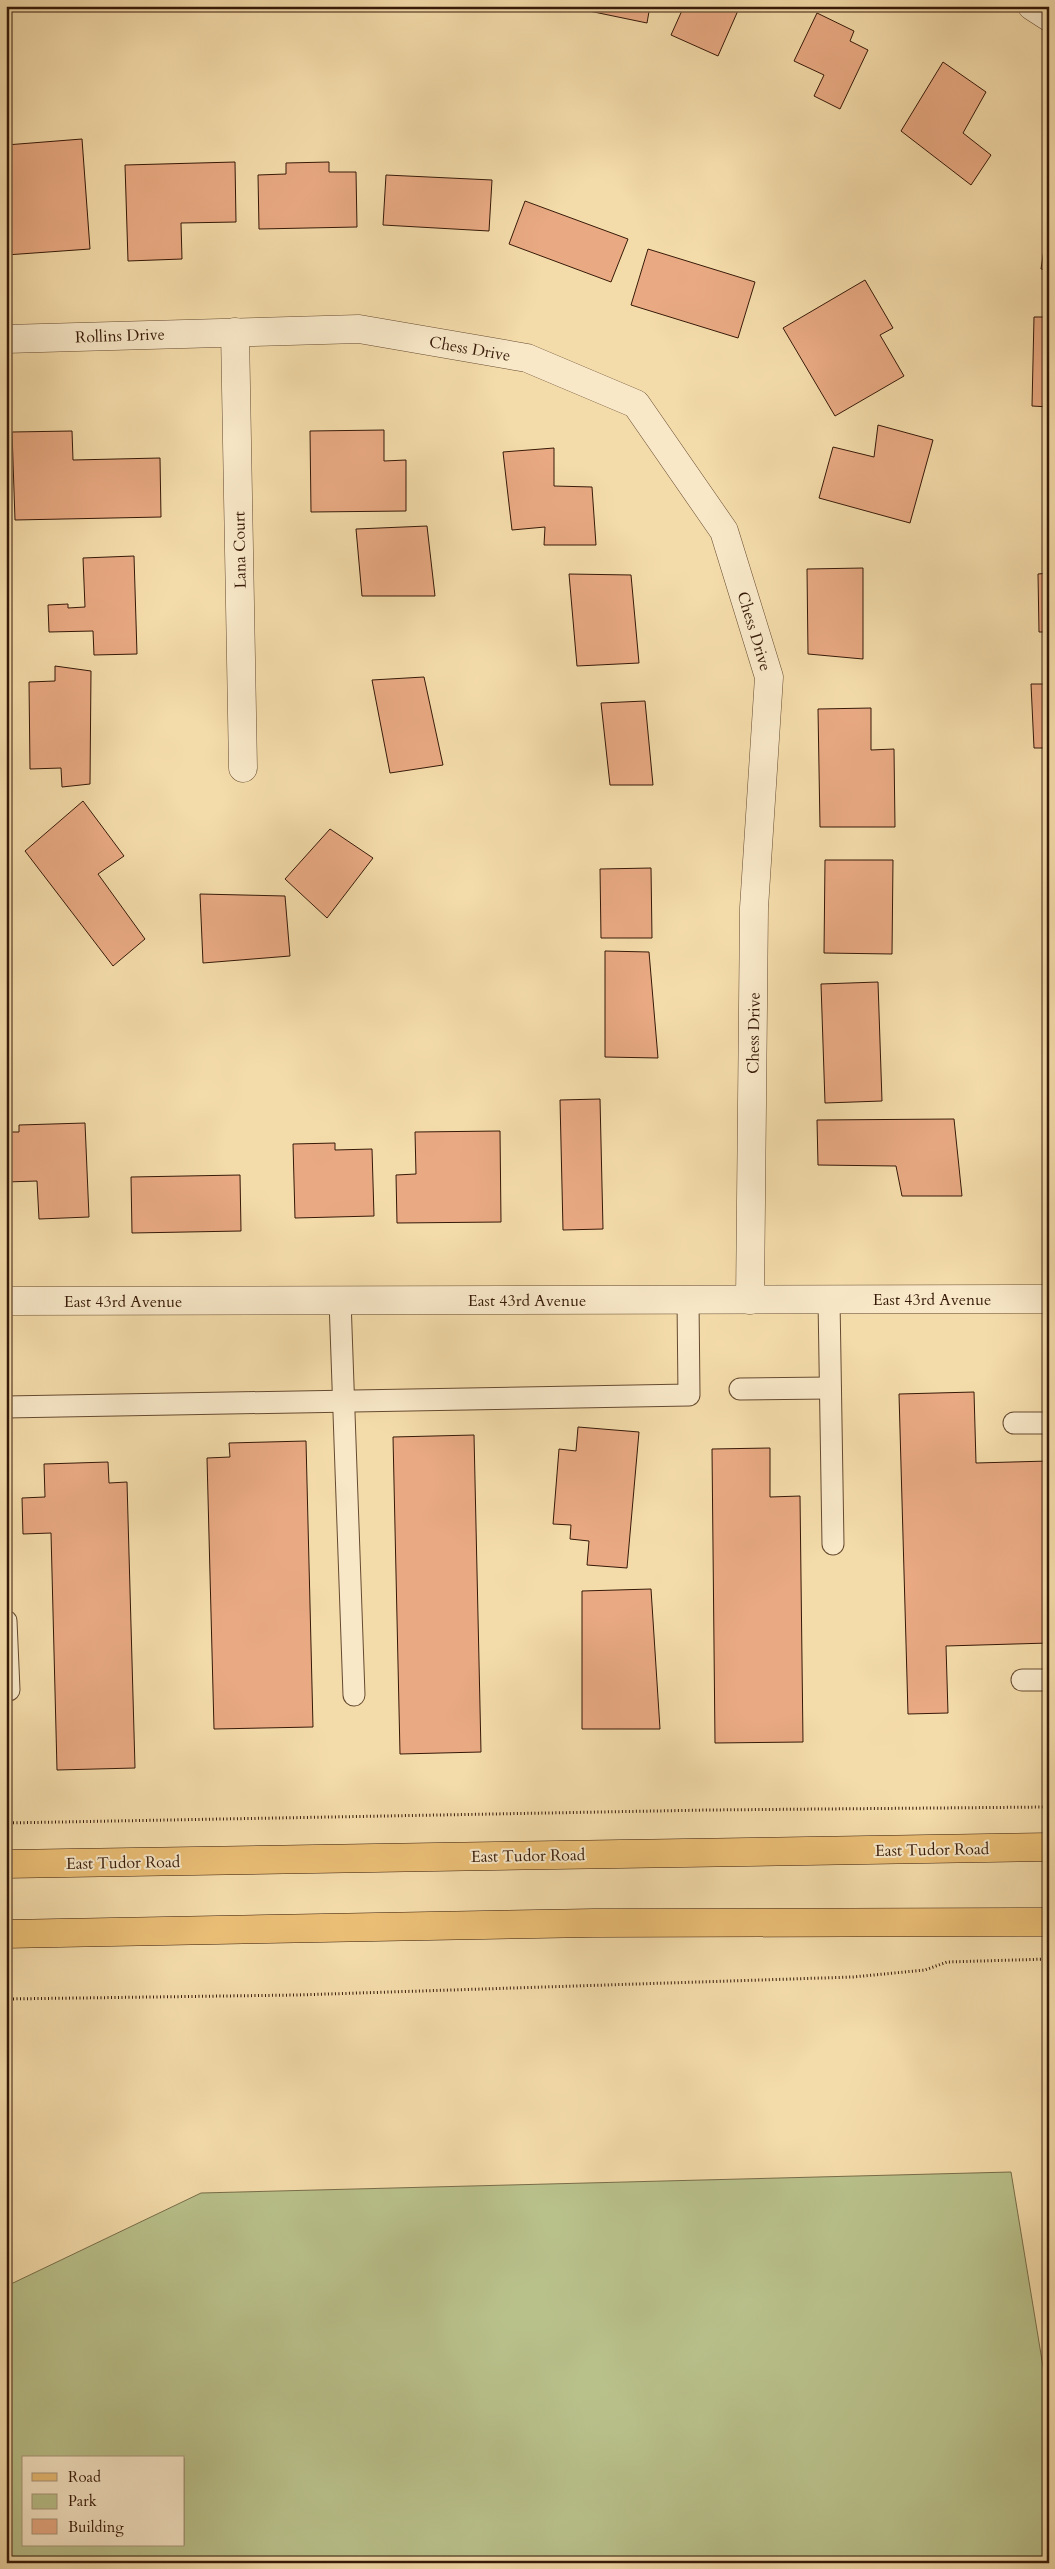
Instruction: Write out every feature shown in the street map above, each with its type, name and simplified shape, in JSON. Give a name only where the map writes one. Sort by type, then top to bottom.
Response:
[{"type":"main road","name":"East Tudor Road","points":[[6,1864],[1049,1847]]},
{"type":"main road","points":[[6,1934],[593,1923],[1049,1922]]},
{"type":"street","points":[[1032,6],[1049,17]]},
{"type":"street","name":"Chess Drive","points":[[235,332],[359,329],[527,358],[636,404],[724,531],[769,677],[754,908],[750,1300]]},
{"type":"street","name":"Rollins Drive","points":[[6,338],[235,332]]},
{"type":"street","name":"Lana Court","points":[[235,332],[243,768]]},
{"type":"street","name":"East 43rd Avenue","points":[[6,1301],[1049,1299]]},
{"type":"lane","points":[[340,1300],[342,1401],[354,1695]]},
{"type":"lane","points":[[6,1407],[689,1395],[688,1300]]},
{"type":"lane","points":[[828,1300],[833,1544]]},
{"type":"lane","points":[[740,1389],[830,1388]]},
{"type":"lane","points":[[1014,1423],[1049,1423]]},
{"type":"lane","points":[[6,1621],[9,1690]]},
{"type":"lane","points":[[1022,1680],[1049,1680]]},
{"type":"path","points":[[6,1823],[698,1810],[1049,1807]]},
{"type":"path","points":[[6,1999],[306,1995],[854,1977],[925,1970],[947,1962],[1049,1959]]},
{"type":"green space","points":[[1011,2172],[1049,2403],[1049,2563],[6,2563],[6,2283],[13,2283],[201,2193]]},
{"type":"building","points":[[429,6],[511,6],[510,11]]},
{"type":"building","points":[[565,6],[650,6],[647,23]]},
{"type":"building","points":[[684,6],[740,6],[718,56],[671,35]]},
{"type":"building","points":[[817,13],[854,31],[850,41],[868,50],[840,109],[814,96],[824,75],[794,61]]},
{"type":"building","points":[[943,62],[986,92],[963,133],[991,155],[971,185],[901,131]]},
{"type":"building","points":[[82,139],[90,249],[6,255],[6,145]]},
{"type":"building","points":[[235,162],[236,222],[181,223],[182,259],[128,261],[125,165]]},
{"type":"building","points":[[329,162],[329,172],[356,172],[357,227],[259,229],[258,175],[286,174],[286,163]]},
{"type":"building","points":[[386,175],[492,180],[489,231],[383,225]]},
{"type":"building","points":[[525,201],[628,239],[611,282],[509,244]]},
{"type":"building","points":[[1045,243],[1049,244],[1049,270],[1041,269]]},
{"type":"building","points":[[648,249],[755,282],[738,338],[631,305]]},
{"type":"building","points":[[865,280],[893,328],[880,335],[904,376],[835,416],[783,328]]},
{"type":"building","points":[[1034,317],[1049,317],[1049,407],[1032,406]]},
{"type":"building","points":[[878,425],[933,440],[910,523],[819,498],[833,447],[874,457]]},
{"type":"building","points":[[384,430],[384,461],[406,460],[406,511],[311,512],[310,431]]},
{"type":"building","points":[[72,431],[73,460],[160,458],[161,517],[15,520],[12,432]]},
{"type":"building","points":[[554,448],[554,486],[592,487],[596,545],[544,545],[545,527],[512,530],[503,452]]},
{"type":"building","points":[[427,526],[435,596],[362,596],[356,529]]},
{"type":"building","points":[[134,556],[137,654],[94,655],[93,631],[49,632],[48,605],[68,604],[68,608],[85,607],[83,558]]},
{"type":"building","points":[[863,568],[863,659],[808,654],[807,569]]},
{"type":"building","points":[[1049,573],[1049,632],[1039,632],[1038,574]]},
{"type":"building","points":[[569,574],[631,575],[639,663],[577,666]]},
{"type":"building","points":[[55,666],[91,671],[90,784],[62,787],[61,768],[30,769],[29,682],[55,681]]},
{"type":"building","points":[[424,677],[443,765],[390,773],[372,680]]},
{"type":"building","points":[[1031,684],[1049,684],[1049,748],[1034,748]]},
{"type":"building","points":[[645,701],[653,785],[610,785],[601,703]]},
{"type":"building","points":[[871,708],[871,750],[894,749],[895,827],[820,827],[818,709]]},
{"type":"building","points":[[83,801],[124,856],[98,874],[145,939],[113,966],[25,851]]},
{"type":"building","points":[[330,829],[373,858],[327,918],[285,879]]},
{"type":"building","points":[[825,860],[893,860],[892,954],[824,953]]},
{"type":"building","points":[[651,868],[652,938],[601,938],[600,869]]},
{"type":"building","points":[[200,894],[285,896],[290,956],[203,963]]},
{"type":"building","points":[[605,951],[649,952],[658,1058],[605,1057]]},
{"type":"building","points":[[878,982],[882,1101],[825,1103],[821,984]]},
{"type":"building","points":[[600,1099],[603,1229],[563,1230],[560,1100]]},
{"type":"building","points":[[954,1119],[962,1196],[902,1196],[896,1166],[818,1165],[817,1120]]},
{"type":"building","points":[[85,1123],[89,1217],[39,1219],[37,1181],[6,1182],[6,1132],[19,1132],[19,1125]]},
{"type":"building","points":[[500,1131],[501,1222],[397,1223],[396,1175],[416,1174],[415,1132]]},
{"type":"building","points":[[335,1143],[335,1150],[372,1149],[374,1216],[295,1218],[293,1144]]},
{"type":"building","points":[[240,1175],[241,1231],[132,1233],[131,1177]]},
{"type":"building","points":[[974,1392],[976,1463],[1049,1461],[1049,1643],[946,1646],[948,1713],[908,1714],[899,1394]]},
{"type":"building","points":[[578,1427],[639,1432],[627,1568],[587,1565],[589,1541],[570,1539],[571,1525],[553,1524],[559,1449],[576,1451]]},
{"type":"building","points":[[474,1435],[481,1752],[400,1754],[393,1437]]},
{"type":"building","points":[[306,1441],[313,1727],[214,1729],[207,1458],[230,1457],[229,1443]]},
{"type":"building","points":[[770,1448],[770,1497],[800,1496],[803,1742],[715,1743],[712,1449]]},
{"type":"building","points":[[108,1462],[109,1483],[127,1482],[135,1768],[57,1770],[51,1533],[23,1534],[22,1498],[45,1497],[44,1464]]},
{"type":"building","points":[[651,1589],[660,1729],[582,1729],[582,1591]]}]
